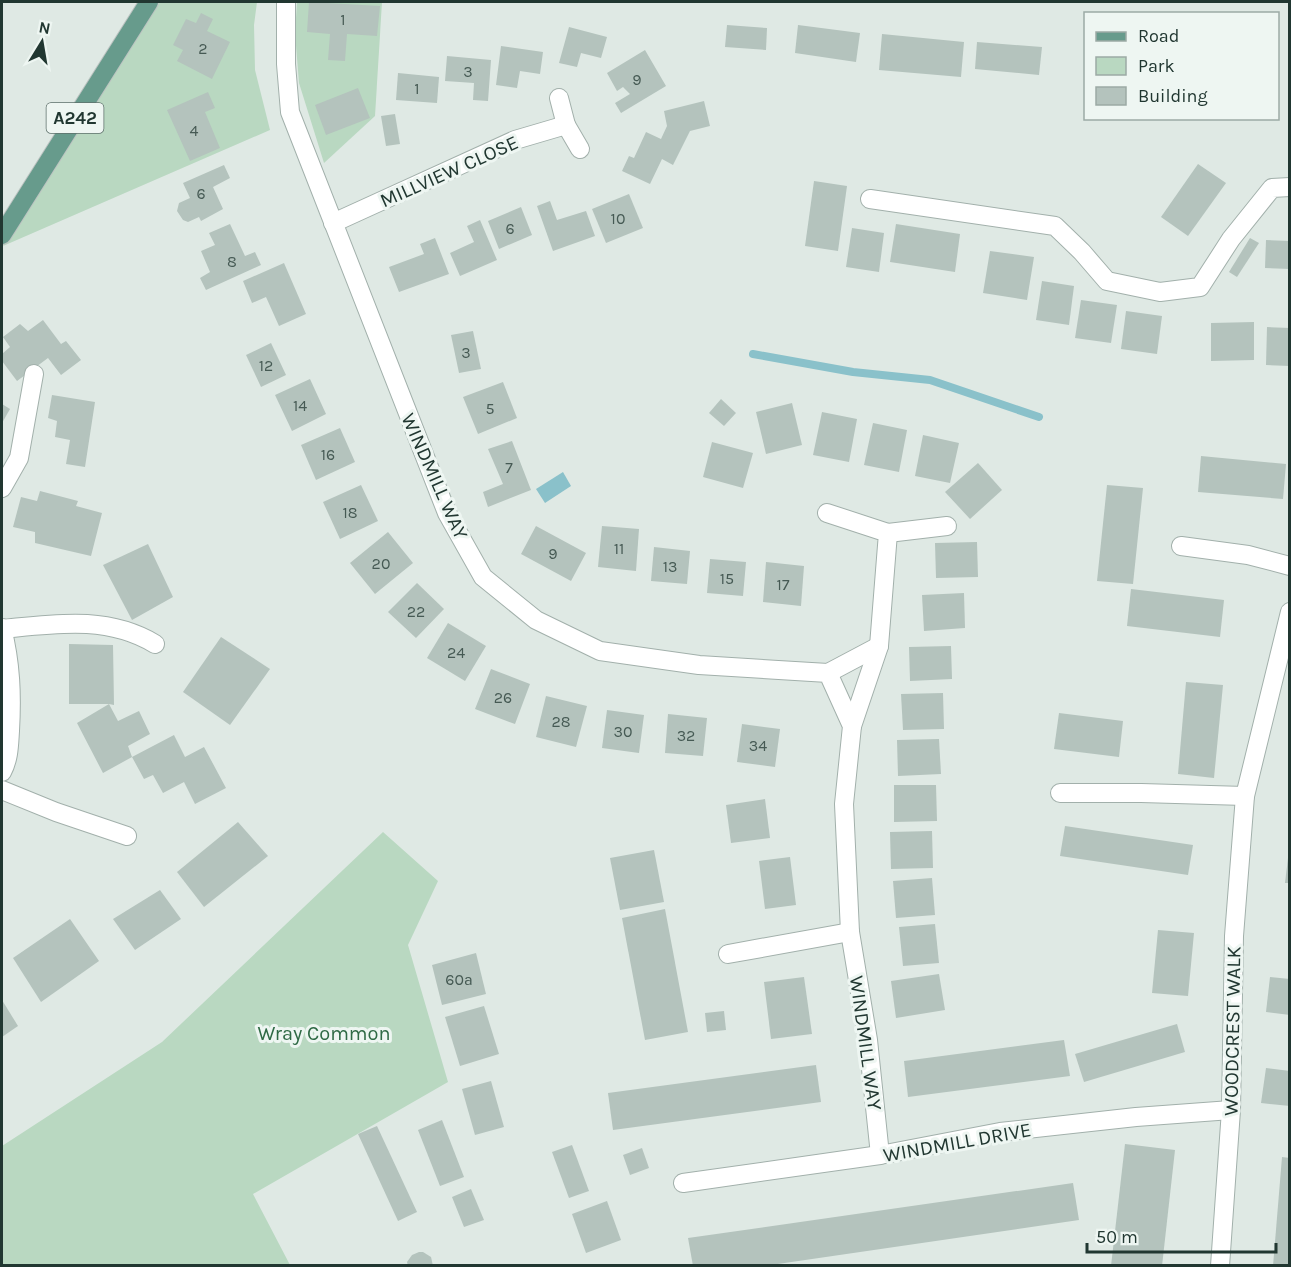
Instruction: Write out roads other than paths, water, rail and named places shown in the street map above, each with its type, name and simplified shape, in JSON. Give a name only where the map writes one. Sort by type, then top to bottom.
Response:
[{"type":"main road","name":"A242","points":[[2,235],[149,2]]},
{"type":"street","name":"WINDMILL WAY","points":[[286,2],[286,64],[290,112],[447,513],[483,577],[536,620],[600,651],[699,665],[828,673]]},
{"type":"street","points":[[559,98],[566,125],[580,149]]},
{"type":"street","name":"MILLVIEW CLOSE","points":[[333,223],[515,140],[566,125]]},
{"type":"street","points":[[870,199],[1055,226],[1082,252],[1107,282],[1160,292],[1200,287],[1231,239],[1272,188],[1290,187]]},
{"type":"street","points":[[2,488],[19,458],[34,374]]},
{"type":"street","points":[[828,513],[888,533],[947,526]]},
{"type":"street","name":"WINDMILL WAY","points":[[880,1155],[868,1040],[850,932],[844,804],[852,726],[879,646],[888,533]]},
{"type":"street","points":[[1181,546],[1248,555],[1290,566]]},
{"type":"street","name":"WOODCREST WALK","points":[[1220,1266],[1231,1110],[1234,936],[1245,796],[1290,612]]},
{"type":"street","points":[[2,772],[8,761],[12,692],[7,647],[2,629],[77,622],[140,635],[155,644]]},
{"type":"street","points":[[852,726],[828,673],[879,646]]},
{"type":"street","points":[[2,790],[56,812],[127,836]]},
{"type":"street","points":[[1060,793],[1141,792],[1245,796]]},
{"type":"street","points":[[728,954],[850,932]]},
{"type":"street","name":"WINDMILL DRIVE","points":[[683,1183],[880,1155],[999,1132],[1136,1117],[1231,1110]]},
{"type":"water","points":[[563,472],[571,486],[545,503],[536,489]]},
{"type":"waterway","points":[[753,354],[853,372],[930,380],[1039,417]]},
{"type":"park label","name":"Wray Common","points":[[324,1033]]}]
